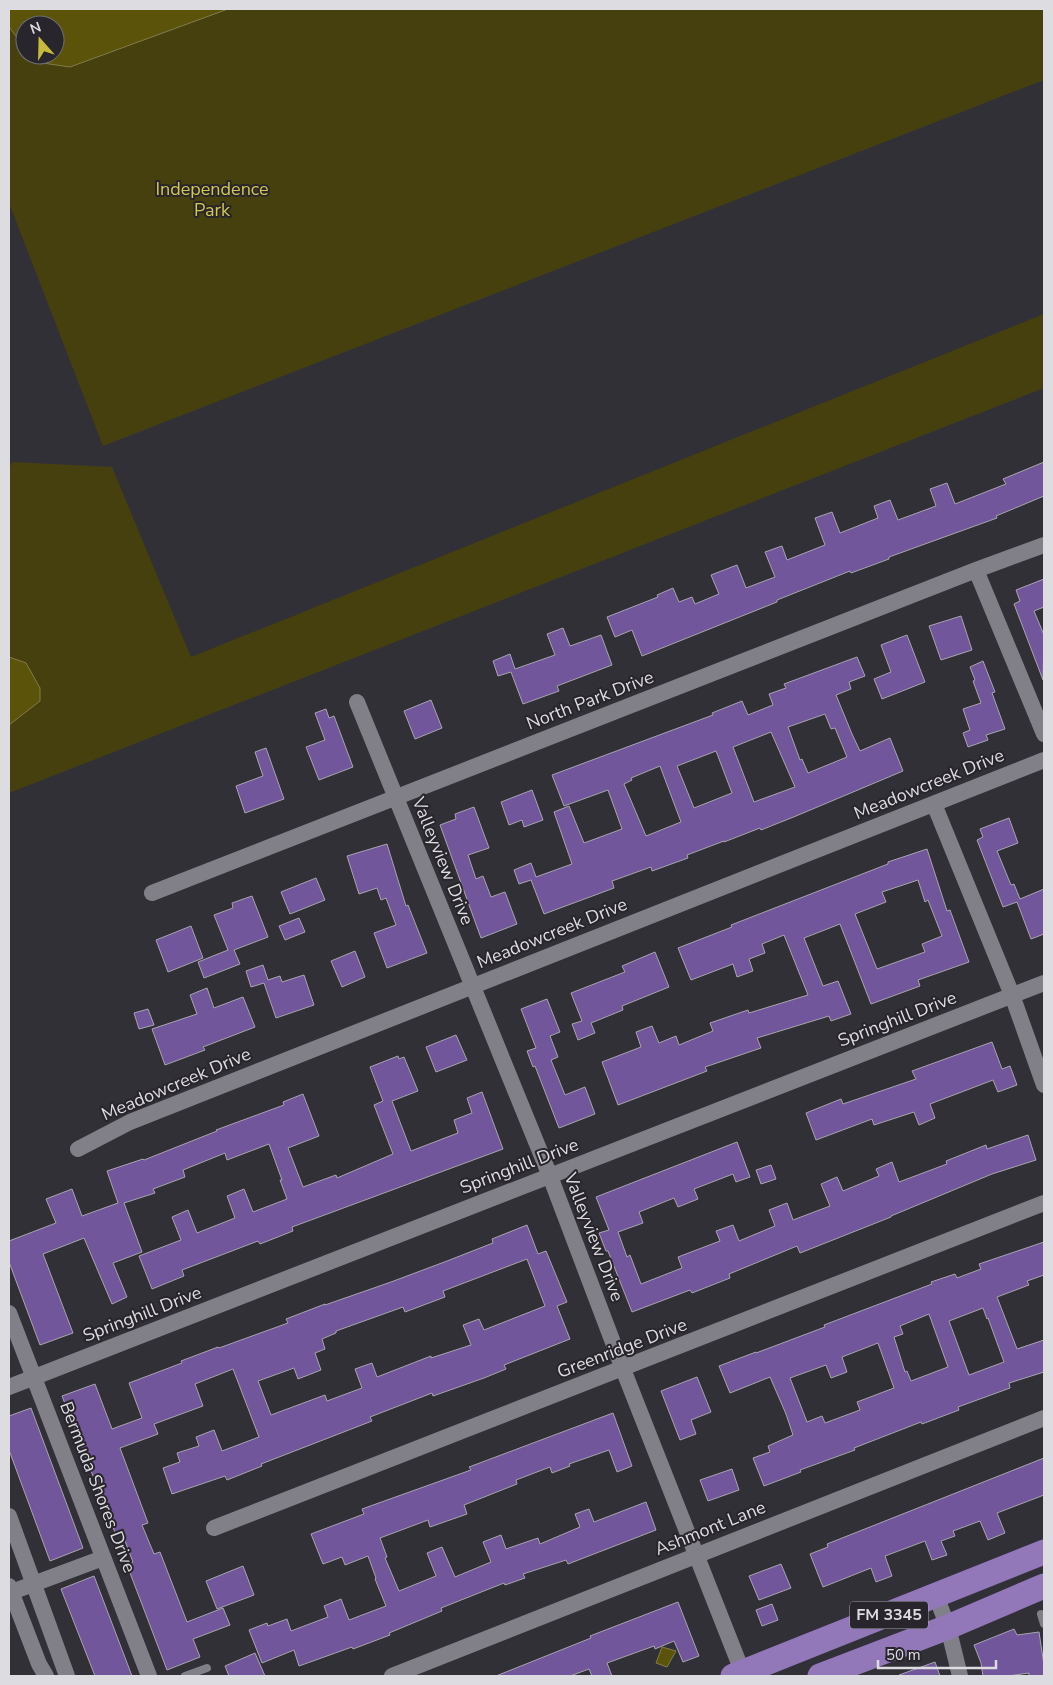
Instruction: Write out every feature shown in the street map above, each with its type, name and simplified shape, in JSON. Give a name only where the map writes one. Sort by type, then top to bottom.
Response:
[{"type":"main road","name":"FM 3345","points":[[740,1675],[1044,1552]]},
{"type":"main road","name":"FM 3345","points":[[820,1676],[948,1627],[1044,1586]]},
{"type":"street","name":"North Park Drive","points":[[152,893],[1044,545]]},
{"type":"street","points":[[976,570],[1044,734]]},
{"type":"street","name":"Valleyview Drive","points":[[357,702],[550,1176],[696,1555],[740,1675]]},
{"type":"street","name":"Meadowcreek Drive","points":[[78,1149],[130,1122],[1044,760]]},
{"type":"street","points":[[934,804],[1012,996],[1044,1085]]},
{"type":"street","name":"Springhill Drive","points":[[9,1387],[1044,983]]},
{"type":"street","name":"Greenridge Drive","points":[[214,1528],[1044,1203]]},
{"type":"street","name":"Bermuda Shores Drive","points":[[9,1313],[149,1676]]},
{"type":"street","name":"Ashmont Lane","points":[[392,1676],[1044,1418]]},
{"type":"street","points":[[9,1516],[67,1676]]},
{"type":"street","points":[[46,1676],[39,1664],[10,1590],[34,1584],[103,1558]]},
{"type":"street","points":[[936,1596],[948,1627],[960,1676]]},
{"type":"lane","points":[[1041,1614],[1044,1624]]},
{"type":"lane","points":[[185,1676],[207,1668]]},
{"type":"green space","name":"Independence Park","points":[[9,9],[1044,9],[1044,80],[103,446],[9,203]]},
{"type":"green space","points":[[1044,314],[1044,388],[9,793],[9,469],[12,462],[112,467],[191,657]]},
{"type":"shaded area","points":[[9,9],[228,9],[70,67],[56,65],[65,65],[65,15],[15,15],[15,35],[9,27]]},
{"type":"shaded area","points":[[9,657],[26,663],[40,688],[40,701],[9,725]]},
{"type":"shaded area","points":[[662,1647],[676,1651],[667,1667],[656,1663]]},
{"type":"building","points":[[1044,462],[1044,496],[996,516],[997,518],[889,557],[889,559],[851,573],[850,571],[642,656],[632,630],[615,637],[607,617],[658,597],[657,595],[673,588],[679,602],[692,597],[695,604],[719,594],[711,575],[737,565],[746,588],[775,577],[765,552],[782,546],[787,560],[825,545],[815,518],[832,512],[840,533],[878,518],[874,506],[890,500],[898,520],[936,506],[930,489],[947,483],[955,504],[1006,484],[1003,479]]},
{"type":"building","points":[[1044,579],[1044,607],[1034,611],[1044,635],[1043,680],[1014,604],[1020,601],[1016,590]]},
{"type":"building","points":[[961,616],[972,650],[941,660],[929,626]]},
{"type":"building","points":[[563,628],[570,646],[601,635],[612,665],[557,686],[559,691],[523,704],[511,672],[498,676],[493,661],[510,654],[515,669],[555,655],[547,634]]},
{"type":"building","points":[[907,635],[925,682],[882,699],[874,679],[891,672],[881,645]]},
{"type":"building","points":[[857,657],[865,676],[849,682],[851,689],[836,695],[860,751],[890,738],[903,771],[761,830],[760,828],[687,855],[688,858],[652,871],[651,867],[612,881],[614,888],[544,914],[531,880],[519,884],[514,870],[531,863],[536,877],[572,864],[554,812],[569,806],[584,843],[622,829],[608,790],[564,806],[552,775],[713,715],[712,713],[742,701],[748,715],[773,705],[769,694],[786,688],[784,684]],"holes":[[[825,714],[831,729],[835,728],[847,757],[808,773],[802,759],[800,760],[788,727]],[[771,732],[795,787],[754,802],[733,747]],[[716,751],[732,793],[694,808],[677,766]],[[660,766],[681,822],[646,836],[624,784],[632,780],[631,778]]]},
{"type":"building","points":[[983,661],[995,692],[992,693],[1005,729],[986,735],[988,740],[968,747],[963,733],[970,730],[963,709],[981,703],[970,667]]},
{"type":"building","points":[[431,700],[442,728],[415,739],[404,711]]},
{"type":"building","points":[[326,709],[329,718],[334,716],[353,767],[319,780],[306,747],[325,740],[315,713]]},
{"type":"building","points":[[266,748],[284,799],[245,813],[236,786],[263,776],[255,752]]},
{"type":"building","points":[[532,790],[543,820],[524,827],[522,820],[509,825],[501,802]]},
{"type":"building","points":[[474,807],[489,848],[468,855],[476,879],[483,876],[491,897],[505,892],[517,924],[481,938],[440,825],[456,819],[455,814]]},
{"type":"building","points":[[1009,818],[1018,843],[997,851],[1011,885],[1014,884],[1020,899],[1044,889],[1044,934],[1031,939],[1017,902],[1003,907],[977,840],[983,837],[980,829]]},
{"type":"building","points":[[387,844],[406,906],[408,905],[427,953],[387,968],[374,933],[396,925],[386,898],[381,900],[377,888],[359,894],[347,856]]},
{"type":"building","points":[[927,849],[947,911],[950,910],[969,962],[918,980],[920,986],[871,1004],[840,924],[804,938],[823,986],[838,981],[851,1014],[831,1021],[829,1016],[757,1038],[761,1048],[705,1067],[707,1071],[618,1105],[602,1062],[641,1047],[636,1032],[652,1026],[659,1043],[676,1036],[679,1045],[713,1031],[710,1023],[748,1010],[749,1013],[808,995],[784,935],[762,944],[765,953],[749,959],[753,971],[737,977],[733,964],[691,980],[678,948],[732,927],[731,925],[888,864],[888,862]],"holes":[[[918,880],[925,902],[928,900],[942,936],[922,944],[925,952],[877,969],[855,914],[886,902],[882,892]]]},
{"type":"building","points":[[316,878],[325,900],[290,914],[281,892]]},
{"type":"building","points":[[252,896],[268,937],[234,950],[240,964],[204,978],[198,962],[228,950],[214,915],[233,908],[232,903]]},
{"type":"building","points":[[299,918],[305,932],[285,940],[279,926]]},
{"type":"building","points":[[191,926],[203,958],[168,972],[156,940]]},
{"type":"building","points":[[355,951],[365,977],[342,987],[331,961]]},
{"type":"building","points":[[655,952],[669,987],[622,1006],[623,1010],[591,1023],[595,1033],[578,1040],[572,1024],[582,1021],[571,993],[625,972],[622,966]]},
{"type":"building","points":[[263,965],[268,980],[280,976],[282,982],[304,975],[314,1005],[276,1018],[264,983],[251,987],[246,971]]},
{"type":"building","points":[[207,988],[214,1008],[243,997],[255,1027],[203,1047],[205,1050],[165,1065],[152,1029],[197,1014],[190,995]]},
{"type":"building","points":[[547,999],[560,1032],[550,1036],[558,1057],[551,1060],[565,1095],[585,1087],[595,1114],[559,1128],[535,1066],[533,1067],[527,1051],[536,1048],[521,1009]]},
{"type":"building","points":[[148,1009],[154,1025],[139,1029],[134,1013]]},
{"type":"building","points":[[456,1035],[467,1060],[436,1072],[426,1047]]},
{"type":"building","points":[[992,1042],[1002,1069],[1010,1066],[1017,1085],[998,1092],[993,1080],[930,1104],[935,1118],[919,1125],[914,1112],[874,1125],[872,1119],[816,1140],[806,1113],[841,1099],[843,1104],[916,1079],[912,1071]]},
{"type":"building","points":[[398,1056],[399,1059],[404,1057],[418,1091],[392,1101],[411,1151],[458,1133],[454,1120],[472,1113],[467,1098],[482,1092],[503,1149],[292,1227],[293,1231],[260,1244],[258,1241],[182,1270],[184,1276],[152,1289],[139,1256],[181,1240],[172,1217],[188,1210],[197,1233],[235,1218],[227,1196],[244,1189],[253,1212],[287,1199],[269,1144],[227,1160],[225,1153],[183,1170],[185,1177],[153,1189],[155,1193],[124,1203],[142,1252],[113,1263],[127,1297],[112,1304],[84,1238],[43,1254],[73,1333],[40,1345],[9,1262],[9,1241],[56,1223],[46,1199],[72,1189],[82,1216],[118,1203],[107,1171],[144,1160],[216,1130],[284,1105],[283,1102],[303,1094],[319,1136],[288,1148],[303,1187],[336,1175],[337,1178],[393,1154],[374,1105],[383,1101],[370,1067]]},
{"type":"building","points":[[1028,1135],[1036,1160],[992,1174],[800,1253],[797,1246],[729,1274],[730,1278],[692,1293],[690,1290],[632,1312],[599,1233],[609,1230],[596,1197],[737,1142],[750,1177],[736,1182],[733,1174],[694,1189],[698,1199],[678,1207],[674,1198],[639,1212],[643,1223],[618,1232],[627,1257],[630,1255],[641,1284],[682,1268],[678,1257],[720,1241],[716,1231],[733,1225],[739,1241],[775,1226],[769,1210],[787,1203],[793,1220],[830,1206],[821,1184],[837,1177],[843,1191],[879,1176],[876,1169],[892,1162],[899,1182],[947,1164],[946,1161],[986,1145],[987,1149]]},
{"type":"building","points":[[771,1165],[776,1179],[761,1184],[756,1170]]},
{"type":"building","points":[[527,1225],[538,1254],[546,1251],[567,1302],[557,1306],[570,1339],[504,1365],[506,1369],[484,1378],[433,1396],[432,1393],[370,1417],[372,1421],[261,1464],[262,1466],[227,1480],[225,1476],[172,1494],[163,1468],[180,1462],[177,1453],[199,1446],[196,1437],[214,1430],[222,1451],[259,1437],[233,1369],[195,1384],[203,1406],[154,1424],[158,1434],[120,1448],[148,1523],[142,1525],[154,1554],[160,1552],[187,1622],[223,1608],[230,1625],[193,1639],[200,1657],[167,1670],[127,1565],[133,1562],[122,1533],[116,1535],[62,1396],[95,1384],[112,1429],[142,1418],[129,1383],[218,1347],[288,1323],[286,1319],[325,1304],[391,1282],[493,1243],[492,1239]],"holes":[[[527,1259],[545,1306],[484,1330],[479,1319],[463,1325],[471,1345],[431,1358],[431,1356],[377,1377],[372,1363],[355,1369],[362,1388],[327,1401],[325,1395],[271,1415],[258,1381],[294,1368],[298,1379],[321,1370],[315,1353],[325,1349],[322,1339],[336,1333],[336,1331],[403,1307],[405,1312],[445,1297],[443,1291]]]},
{"type":"building","points":[[1044,1242],[1044,1275],[1027,1281],[1029,1285],[997,1297],[1017,1349],[1044,1340],[1044,1372],[1009,1383],[1010,1388],[958,1407],[959,1410],[922,1424],[921,1422],[854,1448],[855,1450],[800,1470],[801,1472],[764,1486],[753,1458],[770,1452],[768,1446],[793,1435],[786,1414],[770,1377],[730,1393],[719,1366],[825,1327],[824,1325],[932,1284],[931,1282],[955,1274],[957,1278],[981,1269],[979,1264]],"holes":[[[983,1308],[1004,1362],[969,1375],[949,1321]],[[929,1314],[948,1367],[911,1381],[907,1371],[905,1372],[894,1337],[903,1334],[900,1326]],[[878,1343],[894,1388],[857,1402],[860,1410],[825,1423],[822,1416],[807,1422],[790,1378],[826,1365],[831,1378],[847,1372],[842,1357]]]},
{"type":"building","points":[[697,1377],[711,1412],[691,1420],[696,1434],[680,1440],[661,1391]]},
{"type":"building","points":[[31,1408],[83,1548],[50,1561],[9,1450],[9,1416]]},
{"type":"building","points":[[613,1413],[632,1466],[617,1472],[609,1450],[569,1464],[570,1466],[552,1473],[550,1467],[516,1480],[517,1484],[464,1505],[467,1514],[430,1527],[428,1520],[380,1538],[387,1557],[385,1558],[399,1591],[436,1576],[427,1553],[442,1547],[455,1577],[491,1562],[483,1542],[501,1535],[506,1549],[538,1538],[540,1544],[580,1527],[575,1514],[589,1509],[594,1522],[646,1502],[656,1530],[568,1564],[566,1560],[523,1574],[525,1578],[505,1585],[504,1583],[441,1608],[442,1611],[389,1633],[390,1635],[353,1649],[352,1647],[299,1666],[294,1650],[262,1663],[249,1630],[267,1623],[268,1626],[287,1619],[291,1631],[328,1617],[324,1606],[341,1599],[349,1620],[386,1606],[368,1556],[345,1565],[342,1557],[323,1564],[311,1534],[364,1514],[362,1509],[471,1470],[469,1467]]},
{"type":"building","points":[[1044,1458],[1044,1495],[997,1513],[1005,1533],[988,1540],[980,1521],[953,1531],[955,1536],[941,1541],[947,1555],[932,1560],[925,1541],[885,1556],[892,1576],[876,1582],[871,1568],[823,1587],[810,1554],[828,1547],[827,1544]]},
{"type":"building","points":[[732,1469],[739,1490],[708,1501],[700,1480]]},
{"type":"building","points":[[781,1564],[791,1588],[759,1600],[749,1576]]},
{"type":"building","points":[[243,1566],[254,1595],[217,1609],[206,1581]]},
{"type":"building","points":[[94,1576],[132,1676],[95,1676],[61,1589]]},
{"type":"building","points":[[678,1602],[699,1656],[683,1662],[674,1641],[655,1649],[654,1646],[607,1663],[612,1676],[592,1676],[589,1669],[570,1676],[496,1676],[591,1638],[590,1636]]},
{"type":"building","points":[[772,1604],[778,1620],[762,1626],[756,1610]]},
{"type":"building","points":[[1014,1629],[1017,1635],[1039,1632],[1044,1676],[1029,1676],[1029,1673],[1008,1676],[983,1676],[981,1663],[974,1645]]},
{"type":"building","points":[[255,1653],[265,1676],[229,1676],[225,1666]]},
{"type":"building","points":[[935,1662],[940,1676],[899,1676],[899,1675]]}]
